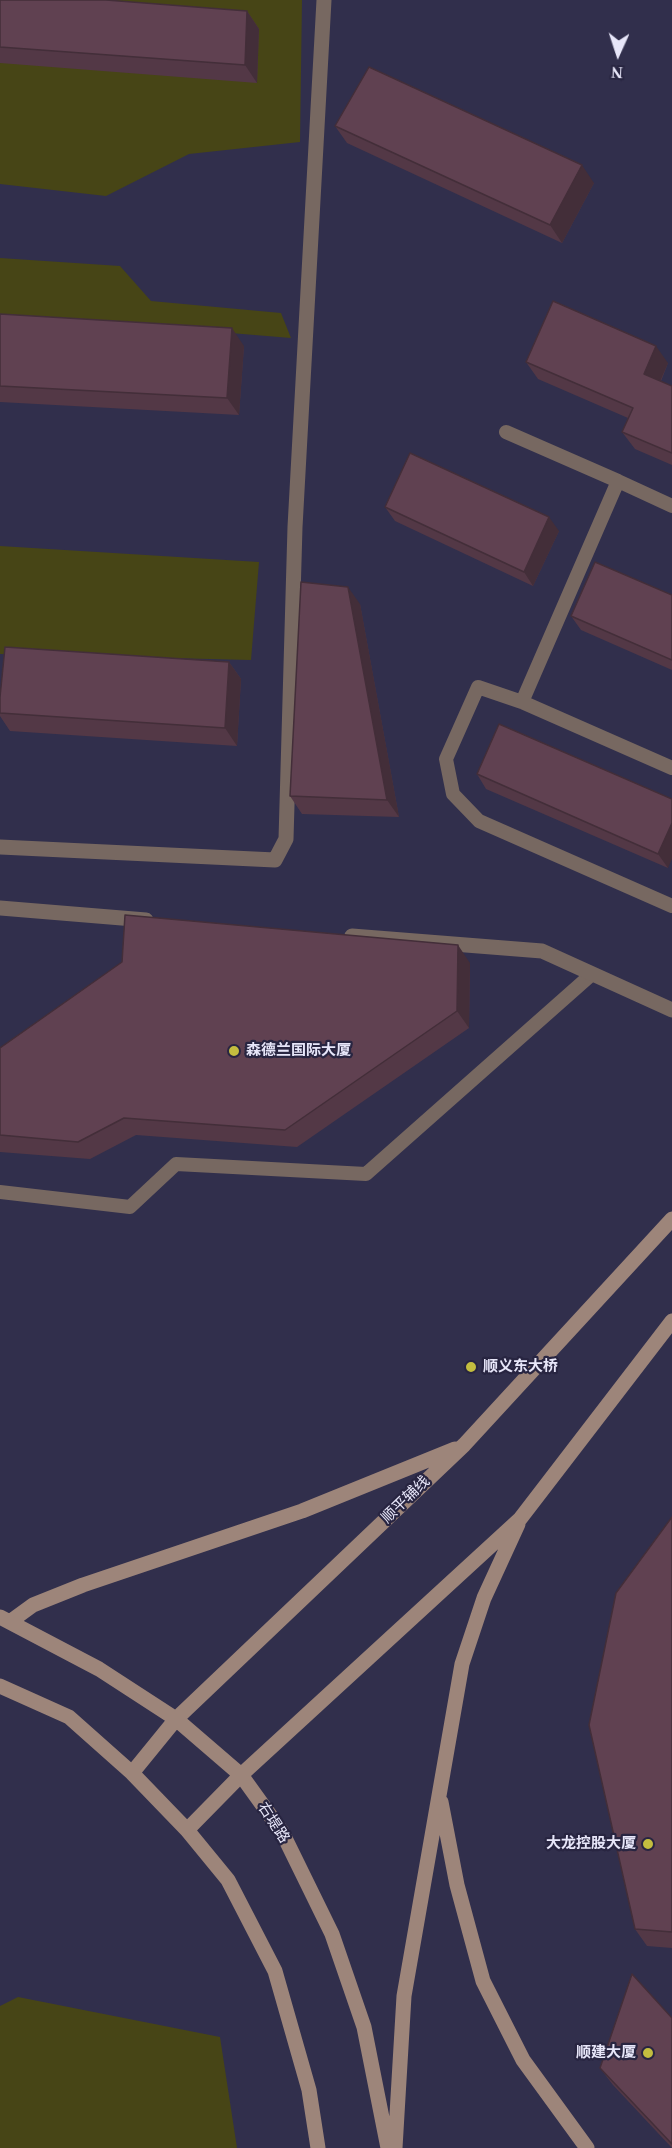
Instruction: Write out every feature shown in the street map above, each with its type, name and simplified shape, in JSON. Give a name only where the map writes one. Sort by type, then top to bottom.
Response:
[{"type":"main road","name":"顺平辅线","points":[[132,1773],[176,1719],[464,1445],[672,1219]]},
{"type":"main road","points":[[187,1830],[241,1775],[520,1519],[672,1321]]},
{"type":"main road","points":[[5,1619],[33,1605],[82,1586],[302,1511],[464,1445]]},
{"type":"main road","points":[[395,2148],[404,1996],[462,1664],[484,1598],[520,1519]]},
{"type":"main road","name":"右堤路","points":[[5,1619],[99,1669],[176,1719],[241,1775],[282,1832],[332,1934],[364,2027],[388,2148]]},
{"type":"main road","points":[[0,1686],[69,1717],[132,1773],[187,1830],[228,1880],[275,1971],[309,2090],[318,2148]]},
{"type":"main road","points":[[439,1792],[457,1885],[483,1981],[523,2060],[587,2148]]},
{"type":"street","points":[[0,847],[275,860],[286,839],[295,527],[324,0]]},
{"type":"street","points":[[0,908],[165,921]]},
{"type":"street","points":[[342,935],[543,951],[672,1010]]},
{"type":"lane","points":[[506,432],[672,506]]},
{"type":"lane","points":[[522,702],[618,481]]},
{"type":"lane","points":[[672,768],[522,702],[478,687],[446,759],[453,794],[479,821],[672,906]]},
{"type":"lane","points":[[0,1192],[130,1207],[176,1164],[366,1174],[592,974]]},
{"type":"shaded area","points":[[0,0],[302,0],[300,142],[189,154],[106,196],[0,184]]},
{"type":"shaded area","points":[[0,258],[120,266],[151,301],[281,313],[291,338],[0,314]]},
{"type":"shaded area","points":[[0,546],[259,562],[251,660],[0,654]]},
{"type":"shaded area","points":[[18,1997],[220,2037],[237,2148],[0,2148],[0,2006]]},
{"type":"building","points":[[0,0],[106,0],[247,11],[245,65],[0,47]]},
{"type":"building","points":[[369,67],[582,165],[550,225],[335,126]]},
{"type":"building","points":[[553,301],[656,346],[644,374],[672,386],[672,453],[622,432],[633,408],[526,362]]},
{"type":"building","points":[[0,314],[232,328],[227,398],[0,386]]},
{"type":"building","points":[[410,453],[549,517],[524,572],[385,507]]},
{"type":"building","points":[[595,562],[672,595],[672,660],[571,616]]},
{"type":"building","points":[[301,582],[348,587],[387,800],[290,796]]},
{"type":"building","points":[[5,647],[229,662],[225,728],[0,713]]},
{"type":"building","points":[[499,724],[672,799],[672,823],[658,854],[477,774]]},
{"type":"building","name":"森德兰国际大厦","points":[[125,915],[458,945],[457,1011],[285,1130],[124,1118],[78,1142],[0,1135],[0,1048],[122,962]]},
{"type":"building","name":"大龙控股大厦","points":[[672,1517],[672,1932],[635,1929],[589,1725],[616,1593]]},
{"type":"building","name":"顺建大厦","points":[[632,1974],[672,2018],[672,2144],[600,2068]]},
{"type":"place","name":"森德兰国际大厦","points":[[234,1051]]},
{"type":"place","name":"顺义东大桥","points":[[471,1367]]},
{"type":"place","name":"大龙控股大厦","points":[[648,1844]]},
{"type":"place","name":"顺建大厦","points":[[648,2053]]}]
